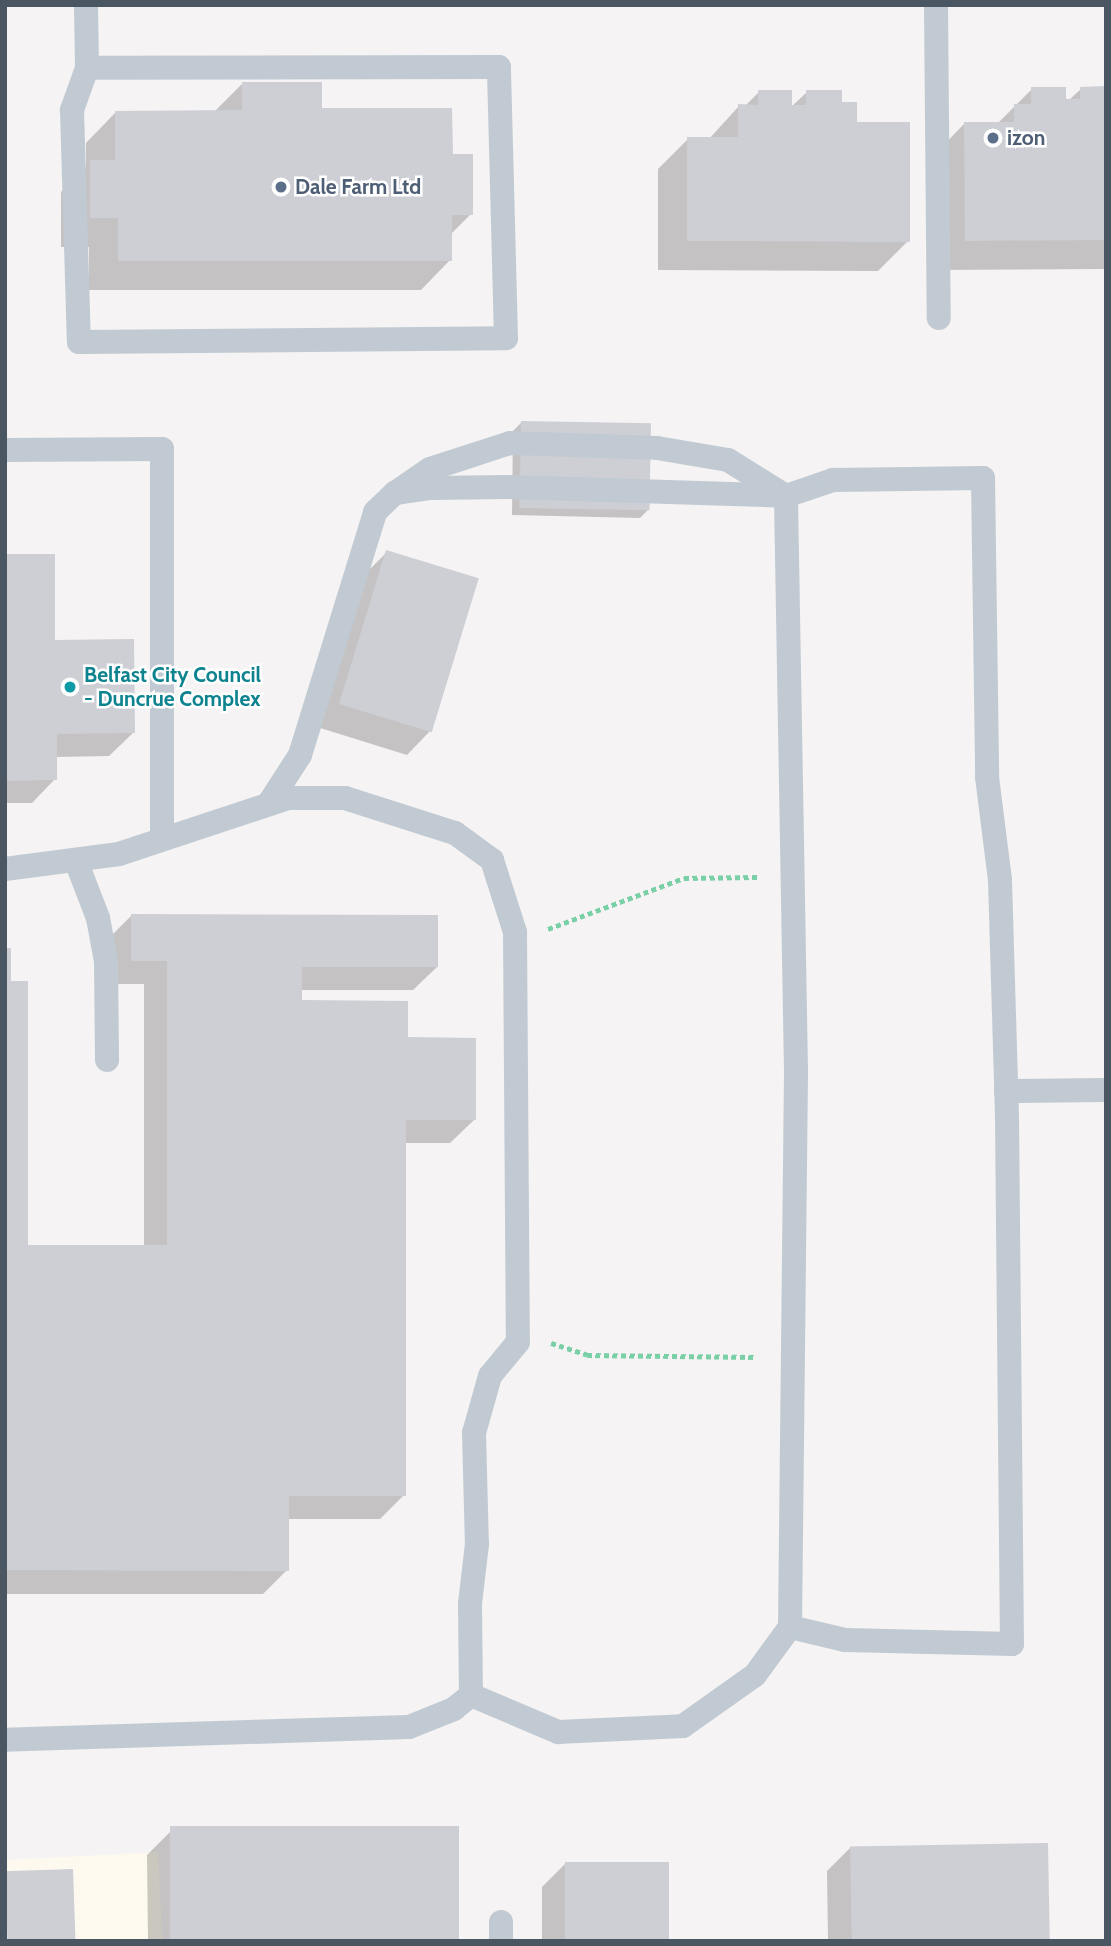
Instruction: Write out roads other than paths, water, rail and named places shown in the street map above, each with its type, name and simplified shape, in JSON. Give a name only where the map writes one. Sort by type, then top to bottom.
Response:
[{"type":"lane","points":[[86,5],[87,68],[72,110],[79,342],[506,338],[499,67],[87,68]]},
{"type":"lane","points":[[936,5],[939,318]]},
{"type":"lane","points":[[269,803],[300,755],[375,512],[395,493],[430,469],[510,443],[657,448],[728,460],[786,496]]},
{"type":"lane","points":[[5,450],[162,449],[162,839]]},
{"type":"lane","points":[[395,493],[431,488],[507,487],[786,496],[833,480],[983,478],[986,777],[1000,880],[1006,1091],[1012,1644],[845,1640],[790,1626]]},
{"type":"lane","points":[[471,1695],[558,1732],[683,1726],[755,1675],[790,1626],[796,1071],[786,496]]},
{"type":"lane","points":[[5,869],[119,854],[288,798],[345,798],[456,833],[492,860],[515,932],[518,1342],[490,1376],[474,1433],[477,1544],[470,1604],[471,1695]]},
{"type":"lane","points":[[76,861],[98,918],[106,961],[107,1060]]},
{"type":"lane","points":[[1006,1091],[1106,1090]]},
{"type":"lane","points":[[5,1741],[409,1727],[454,1709],[471,1695]]},
{"type":"place","name":"izon","points":[[993,138]]},
{"type":"place","name":"Dale Farm Ltd","points":[[281,187]]},
{"type":"place","name":"Belfast City Council - Duncrue Complex","points":[[70,687]]}]
